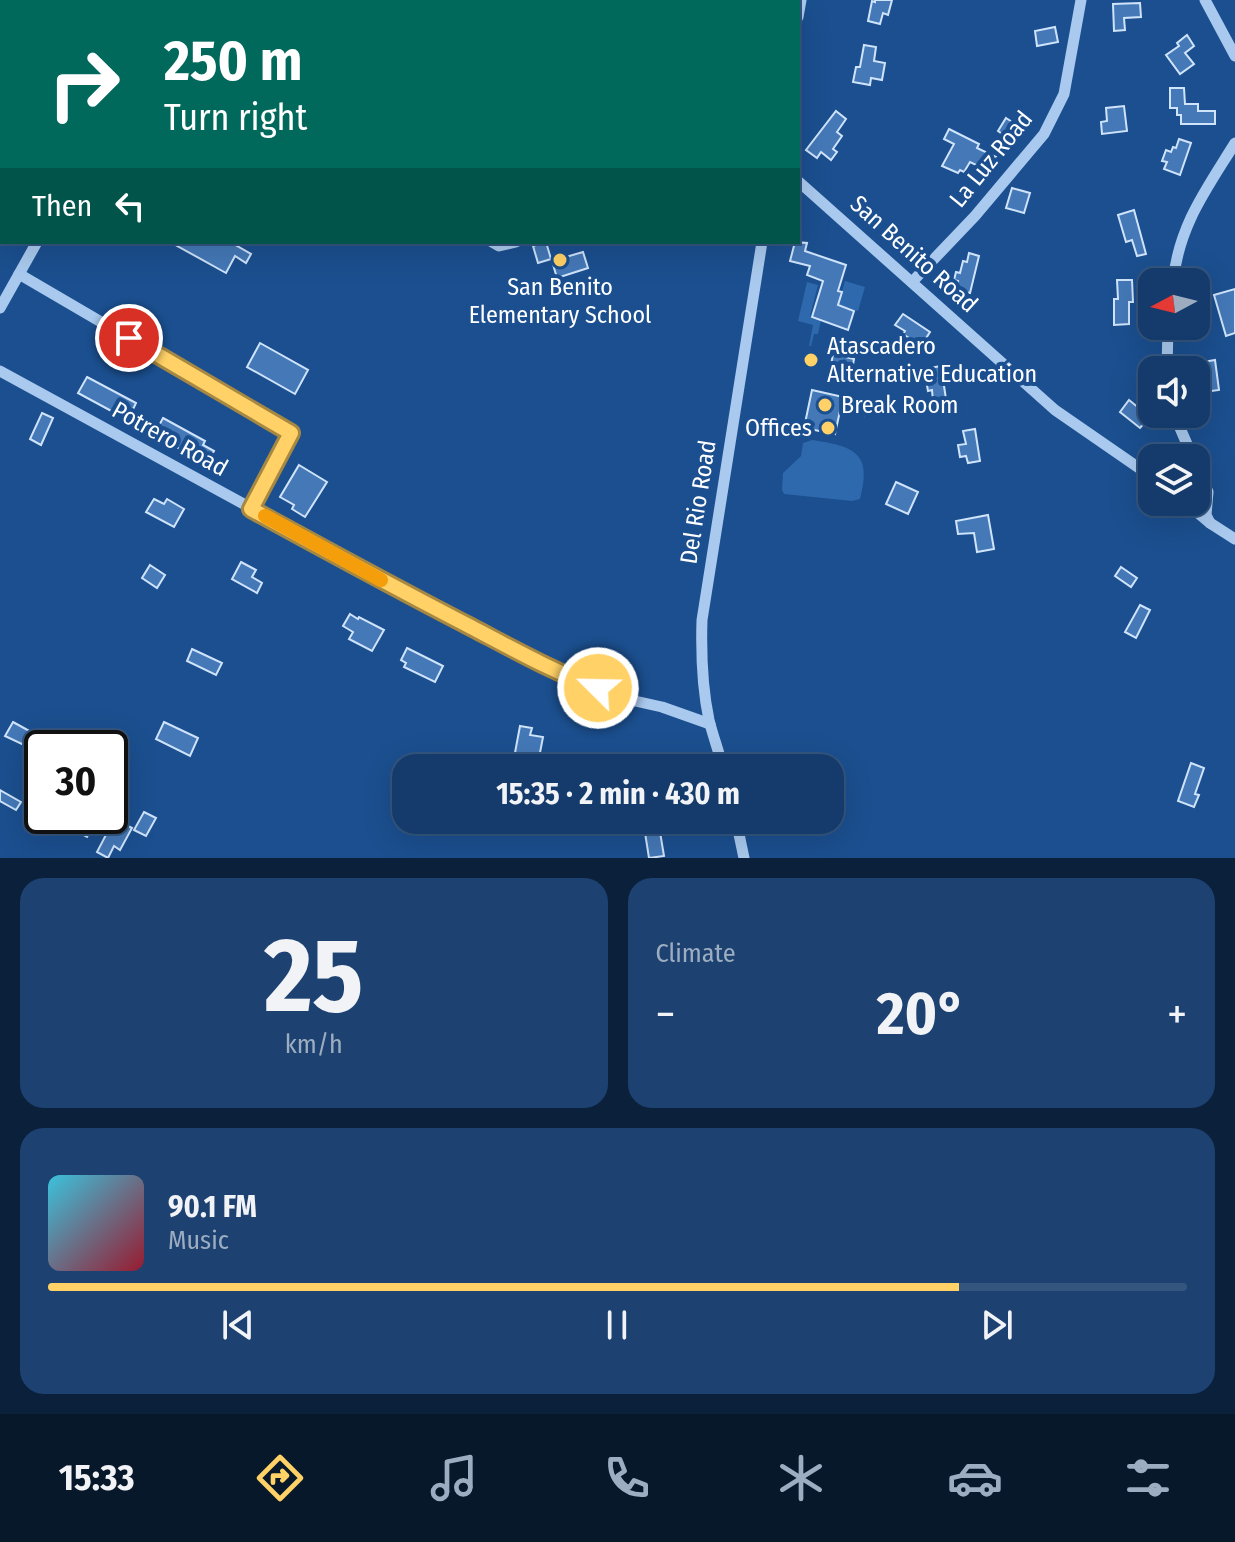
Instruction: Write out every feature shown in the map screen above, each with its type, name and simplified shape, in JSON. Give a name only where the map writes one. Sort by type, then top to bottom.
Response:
[{"type":"street","name":"La Luz Road","points":[[912,282],[975,216],[1044,134],[1064,94],[1081,0]]},
{"type":"street","points":[[1205,0],[1235,56]]},
{"type":"street","points":[[1176,268],[1182,234],[1235,143]]},
{"type":"street","name":"San Benito Road","points":[[800,183],[1055,410],[1138,467]]},
{"type":"street","points":[[0,308],[36,244]]},
{"type":"street","name":"Del Rio Road","points":[[719,754],[704,691],[702,620],[762,244]]},
{"type":"street","points":[[19,274],[291,433],[251,509]]},
{"type":"street","name":"Potrero Road","points":[[0,371],[414,597],[577,680],[626,699],[662,707],[710,724]]},
{"type":"street","points":[[1202,516],[1235,539]]},
{"type":"street","points":[[1206,516],[1210,523]]},
{"type":"street","points":[[739,834],[744,858]]},
{"type":"shaded area","points":[[845,281],[865,287],[858,311],[838,305]]},
{"type":"shaded area","points":[[807,282],[818,285],[810,316],[821,320],[811,346],[813,325],[798,321]]},
{"type":"shaded area","points":[[812,440],[839,445],[856,454],[864,471],[860,499],[852,501],[784,494],[783,473],[801,456],[803,443]]},
{"type":"building","points":[[892,0],[888,15],[883,13],[880,24],[868,21],[872,1]]},
{"type":"building","points":[[1140,3],[1141,17],[1124,18],[1125,30],[1114,31],[1113,4]]},
{"type":"building","points":[[1055,27],[1058,42],[1037,46],[1035,31]]},
{"type":"building","points":[[1187,35],[1194,46],[1185,53],[1194,64],[1180,74],[1166,55],[1179,46],[1177,43]]},
{"type":"building","points":[[864,45],[876,47],[874,61],[885,63],[882,80],[871,78],[870,85],[853,82],[856,67],[860,67]]},
{"type":"building","points":[[1170,88],[1184,88],[1185,104],[1198,104],[1198,111],[1215,111],[1215,124],[1181,124],[1177,108],[1170,108]]},
{"type":"building","points":[[1124,106],[1127,131],[1102,134],[1101,122],[1107,121],[1106,108]]},
{"type":"building","points":[[836,111],[846,119],[837,132],[842,136],[833,149],[837,152],[831,160],[821,152],[817,158],[806,150]]},
{"type":"building","points":[[1006,118],[1017,125],[1008,138],[998,131]]},
{"type":"building","points":[[949,129],[979,144],[977,148],[996,157],[989,171],[970,162],[964,172],[960,170],[958,173],[942,166],[954,144],[944,139]]},
{"type":"building","points":[[1179,139],[1191,143],[1180,175],[1164,169],[1167,162],[1162,161],[1166,150],[1171,152],[1173,147],[1176,148]]},
{"type":"building","points":[[1012,188],[1030,193],[1024,213],[1006,208]]},
{"type":"building","points":[[1134,210],[1146,254],[1137,256],[1132,240],[1126,242],[1118,215]]},
{"type":"building","points":[[800,242],[807,243],[805,251],[846,265],[838,291],[842,292],[838,305],[854,311],[848,330],[812,317],[823,281],[807,275],[810,266],[790,261],[794,244]]},
{"type":"building","points":[[174,244],[234,244],[251,254],[246,263],[235,256],[226,273]]},
{"type":"building","points":[[547,244],[551,259],[538,263],[533,246]]},
{"type":"building","points":[[583,252],[588,268],[557,278],[552,261]]},
{"type":"building","points":[[969,253],[979,256],[970,293],[956,290],[958,281],[954,280],[956,272],[960,273],[963,261],[967,262]]},
{"type":"building","points":[[1117,280],[1132,280],[1133,302],[1129,302],[1129,324],[1114,325]]},
{"type":"building","points":[[1235,289],[1235,333],[1226,336],[1214,295]]},
{"type":"building","points":[[903,314],[930,332],[921,346],[895,325]]},
{"type":"building","points":[[260,343],[308,370],[295,394],[247,367]]},
{"type":"building","points":[[833,354],[854,359],[852,370],[831,365]]},
{"type":"building","points":[[1215,360],[1219,390],[1210,391],[1210,361]]},
{"type":"building","points":[[941,366],[946,399],[933,401],[924,369]]},
{"type":"building","points":[[87,377],[136,403],[128,420],[78,393]]},
{"type":"building","points":[[812,390],[843,397],[835,434],[804,428]]},
{"type":"building","points":[[880,400],[882,412],[865,415],[863,403]]},
{"type":"building","points":[[1129,400],[1138,407],[1138,426],[1120,412]]},
{"type":"building","points":[[42,413],[53,418],[41,445],[30,439]]},
{"type":"building","points":[[163,418],[205,441],[203,445],[214,451],[207,464],[154,435]]},
{"type":"building","points":[[975,429],[980,461],[968,463],[966,456],[960,457],[958,445],[966,444],[963,431]]},
{"type":"building","points":[[299,465],[327,482],[305,517],[292,509],[294,505],[280,497]]},
{"type":"building","points":[[896,482],[918,492],[908,514],[886,504]]},
{"type":"building","points":[[154,499],[164,504],[167,499],[184,509],[174,527],[146,512]]},
{"type":"building","points":[[988,515],[994,549],[977,552],[974,533],[958,534],[956,521]]},
{"type":"building","points":[[241,562],[256,570],[252,577],[262,583],[257,593],[232,579]]},
{"type":"building","points":[[150,565],[165,575],[157,588],[142,578]]},
{"type":"building","points":[[1121,567],[1137,578],[1131,587],[1115,576]]},
{"type":"building","points":[[1140,605],[1150,610],[1136,638],[1125,632]]},
{"type":"building","points":[[350,614],[384,630],[372,651],[349,639],[353,632],[343,626]]},
{"type":"building","points":[[407,648],[443,666],[435,682],[404,667],[406,663],[401,660]]},
{"type":"building","points":[[192,649],[222,663],[216,675],[187,661]]},
{"type":"building","points":[[13,722],[28,730],[24,730],[24,745],[5,736]]},
{"type":"building","points":[[164,722],[198,738],[190,756],[156,739]]},
{"type":"building","points":[[520,726],[532,728],[530,735],[543,737],[540,754],[515,754]]},
{"type":"building","points":[[1191,763],[1204,768],[1194,807],[1178,801]]},
{"type":"building","points":[[0,790],[21,802],[16,810],[0,801]]},
{"type":"building","points":[[144,812],[156,818],[146,836],[134,830]]},
{"type":"building","points":[[128,826],[132,828],[120,850],[114,846],[108,858],[97,852],[106,834],[128,834]]},
{"type":"building","points":[[645,834],[660,834],[664,856],[649,858]]},
{"type":"slow traffic","points":[[265,516],[381,580]]},
{"type":"place","name":"San Benito Elementary School","points":[[560,260]]},
{"type":"place","name":"Atascadero Alternative Education","points":[[811,360]]},
{"type":"place","name":"Break Room","points":[[825,405]]},
{"type":"place","name":"Offices","points":[[828,428]]},
{"type":"route","points":[[129,338],[291,433],[251,509],[510,647],[598,688]]}]
